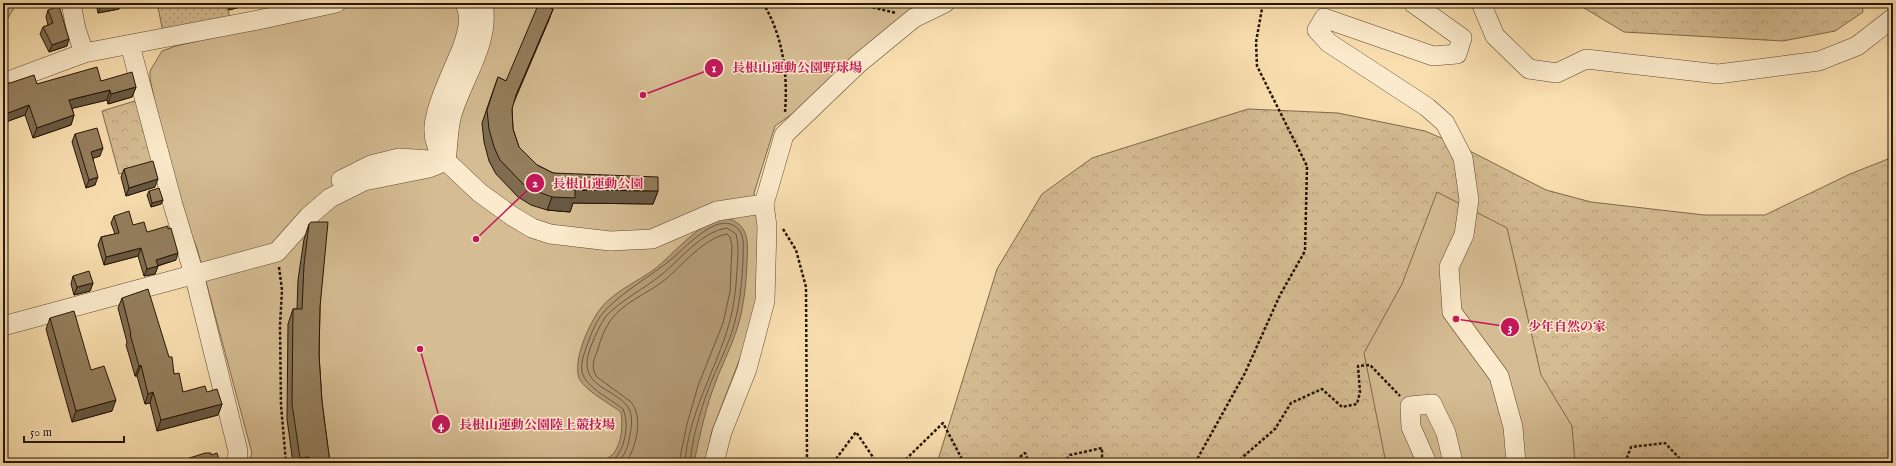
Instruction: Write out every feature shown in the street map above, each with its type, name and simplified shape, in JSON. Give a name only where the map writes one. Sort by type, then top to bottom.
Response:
[{"type":"street","points":[[71,3],[76,29],[84,53]]},
{"type":"street","points":[[3,83],[84,53],[336,3]]},
{"type":"street","points":[[465,3],[469,17],[467,36],[437,112],[434,127],[436,144],[446,161],[480,193],[512,216],[532,228],[550,234],[610,241],[652,239],[717,211],[764,204]]},
{"type":"street","points":[[446,161],[451,118],[484,31],[486,15],[484,3]]},
{"type":"street","points":[[714,463],[722,432],[748,368],[765,301],[767,226],[764,204],[784,135],[858,64],[914,18],[945,3]]},
{"type":"street","points":[[1413,3],[1462,38],[1458,54],[1433,56],[1324,18],[1317,30],[1329,43],[1428,107],[1445,123],[1463,158],[1469,200],[1464,235],[1449,267],[1452,312],[1499,376],[1513,427],[1516,463]]},
{"type":"street","points":[[1481,3],[1495,36],[1529,69],[1557,73],[1586,58],[1718,74],[1738,70],[1819,61],[1857,46],[1893,18]]},
{"type":"street","points":[[130,45],[173,205],[194,274],[238,451],[237,463]]},
{"type":"street","points":[[3,326],[277,252],[276,246],[278,239],[289,220],[329,187],[356,171],[371,165],[399,158],[446,161]]},
{"type":"street","points":[[1427,463],[1411,427],[1410,406],[1432,404],[1446,433],[1453,463]]},
{"type":"path","points":[[763,3],[780,40],[786,67],[784,135]]},
{"type":"path","points":[[864,3],[867,6],[914,18]]},
{"type":"path","points":[[1195,463],[1245,373],[1280,295],[1305,251],[1307,166],[1257,66],[1256,42],[1263,3]]},
{"type":"path","points":[[767,226],[783,228],[796,250],[806,287],[807,460],[810,463]]},
{"type":"path","points":[[277,252],[282,290],[280,326],[281,406],[286,463]]},
{"type":"path","points":[[1236,463],[1274,429],[1291,403],[1322,389],[1342,407],[1357,404],[1360,392],[1358,366],[1370,365],[1410,406]]},
{"type":"path","points":[[902,463],[943,423],[964,463]]},
{"type":"path","points":[[832,463],[856,432],[877,463]]},
{"type":"path","points":[[1625,463],[1631,447],[1665,443],[1682,461],[1687,463]]},
{"type":"path","points":[[1063,463],[1070,455],[1102,448],[1102,463]]},
{"type":"path","points":[[1012,463],[1025,453],[1029,463]]},
{"type":"green space","points":[[3,3],[17,3],[3,26]]},
{"type":"green space","points":[[157,3],[226,3],[230,18],[163,32]]},
{"type":"green space","points":[[366,3],[925,3],[805,105],[775,126],[754,193],[760,222],[758,281],[754,322],[712,431],[705,463],[248,463],[252,453],[197,248],[189,229],[179,215],[150,79],[150,71],[162,51],[176,46]]},
{"type":"green space","points":[[1576,3],[1862,3],[1863,12],[1835,31],[1783,41],[1624,32]]},
{"type":"green space","points":[[138,100],[155,164],[119,174],[102,111]]},
{"type":"green space","points":[[1248,109],[1338,113],[1425,131],[1460,146],[1546,190],[1591,202],[1704,215],[1765,215],[1850,174],[1893,157],[1893,463],[937,463],[997,269],[1042,194],[1092,158]]},
{"type":"green space","points":[[1437,192],[1507,228],[1541,375],[1572,426],[1575,463],[1386,463],[1364,353],[1402,284]]},
{"type":"water","points":[[727,218],[740,225],[746,236],[747,256],[744,295],[735,335],[709,401],[694,463],[598,463],[611,456],[617,448],[622,428],[622,417],[621,412],[586,387],[579,378],[578,362],[582,344],[590,326],[603,305],[617,293],[656,268],[704,226]]},
{"type":"building","points":[[539,3],[553,9],[516,95],[512,109],[513,129],[519,147],[537,165],[553,173],[658,177],[658,191],[575,190],[575,198],[552,197],[523,184],[500,160],[494,147],[489,129],[487,110],[498,77],[506,81]]},
{"type":"building","points":[[59,6],[69,39],[52,45],[43,27],[53,23],[48,10]]},
{"type":"building","points":[[97,67],[101,81],[132,72],[136,87],[111,94],[110,90],[69,100],[74,115],[37,128],[29,105],[3,115],[3,91],[5,90],[3,83],[10,83],[34,75],[37,84]]},
{"type":"building","points":[[97,128],[103,148],[91,152],[98,177],[89,180],[75,134]]},
{"type":"building","points":[[153,161],[158,179],[129,188],[124,169]]},
{"type":"building","points":[[159,188],[163,200],[152,203],[149,191]]},
{"type":"building","points":[[129,211],[133,225],[144,222],[147,232],[168,226],[168,229],[171,228],[178,253],[156,260],[158,266],[147,269],[141,248],[106,257],[101,237],[119,233],[114,216]]},
{"type":"building","points":[[311,222],[328,222],[320,307],[319,355],[322,402],[330,463],[310,463],[309,457],[300,458],[292,404],[293,309],[302,309],[304,265],[309,224]]},
{"type":"building","points":[[3,268],[7,283],[3,284]]},
{"type":"building","points":[[89,271],[93,283],[77,287],[73,276]]},
{"type":"building","points":[[148,289],[169,357],[172,357],[174,374],[179,373],[183,392],[205,386],[207,392],[217,389],[222,404],[161,420],[153,392],[148,394],[141,365],[139,366],[122,298]]},
{"type":"building","points":[[74,311],[91,370],[104,366],[116,400],[76,411],[50,318]]},
{"type":"building","points":[[205,453],[211,453],[211,455],[217,453],[220,463],[174,463]]},
{"type":"place","name":"長根山運動公園野球場","points":[[643,95]]},
{"type":"place","name":"長根山運動公園","points":[[476,239]]},
{"type":"place","name":"少年自然の家","points":[[1456,319]]},
{"type":"place","name":"長根山運動公園陸上競技場","points":[[420,349]]}]
